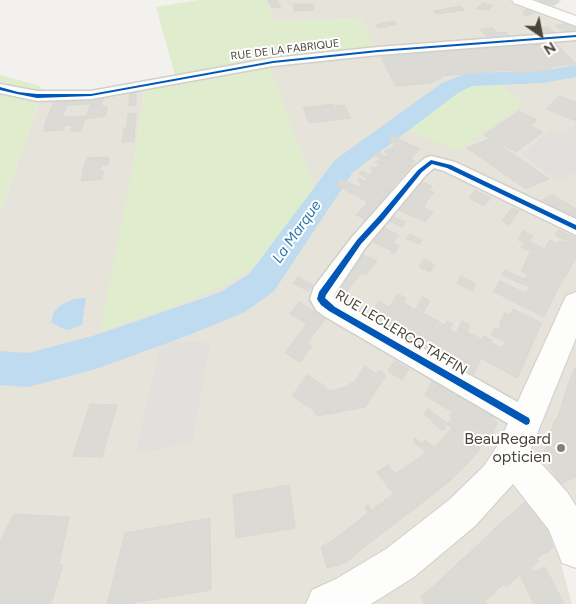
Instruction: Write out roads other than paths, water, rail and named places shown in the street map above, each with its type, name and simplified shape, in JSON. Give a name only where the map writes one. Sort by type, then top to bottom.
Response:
[{"type":"street","points":[[519,0],[576,21]]},
{"type":"street","name":"RUE DE LA FABRIQUE","points":[[0,88],[37,96],[84,95],[118,91],[179,77],[273,62],[378,51],[576,36]]},
{"type":"street","name":"RUE LECLERCQ TAFFIN","points":[[526,421],[332,308],[321,299],[322,294],[359,242],[420,171],[431,162],[449,166],[576,228]]},
{"type":"street","points":[[326,604],[350,594],[378,578],[440,532],[479,496],[500,472],[511,455],[576,304]]},
{"type":"street","points":[[511,455],[554,505],[566,524],[576,549]]},
{"type":"water","points":[[86,298],[82,325],[69,330],[51,322],[54,312],[61,305],[74,299]]},
{"type":"waterway","name":"La Marque","points":[[0,368],[28,370],[96,352],[233,302],[262,282],[344,166],[450,88],[468,80],[543,77],[576,71]]},
{"type":"place","name":"BeauRegard opticien","points":[[561,448]]}]
